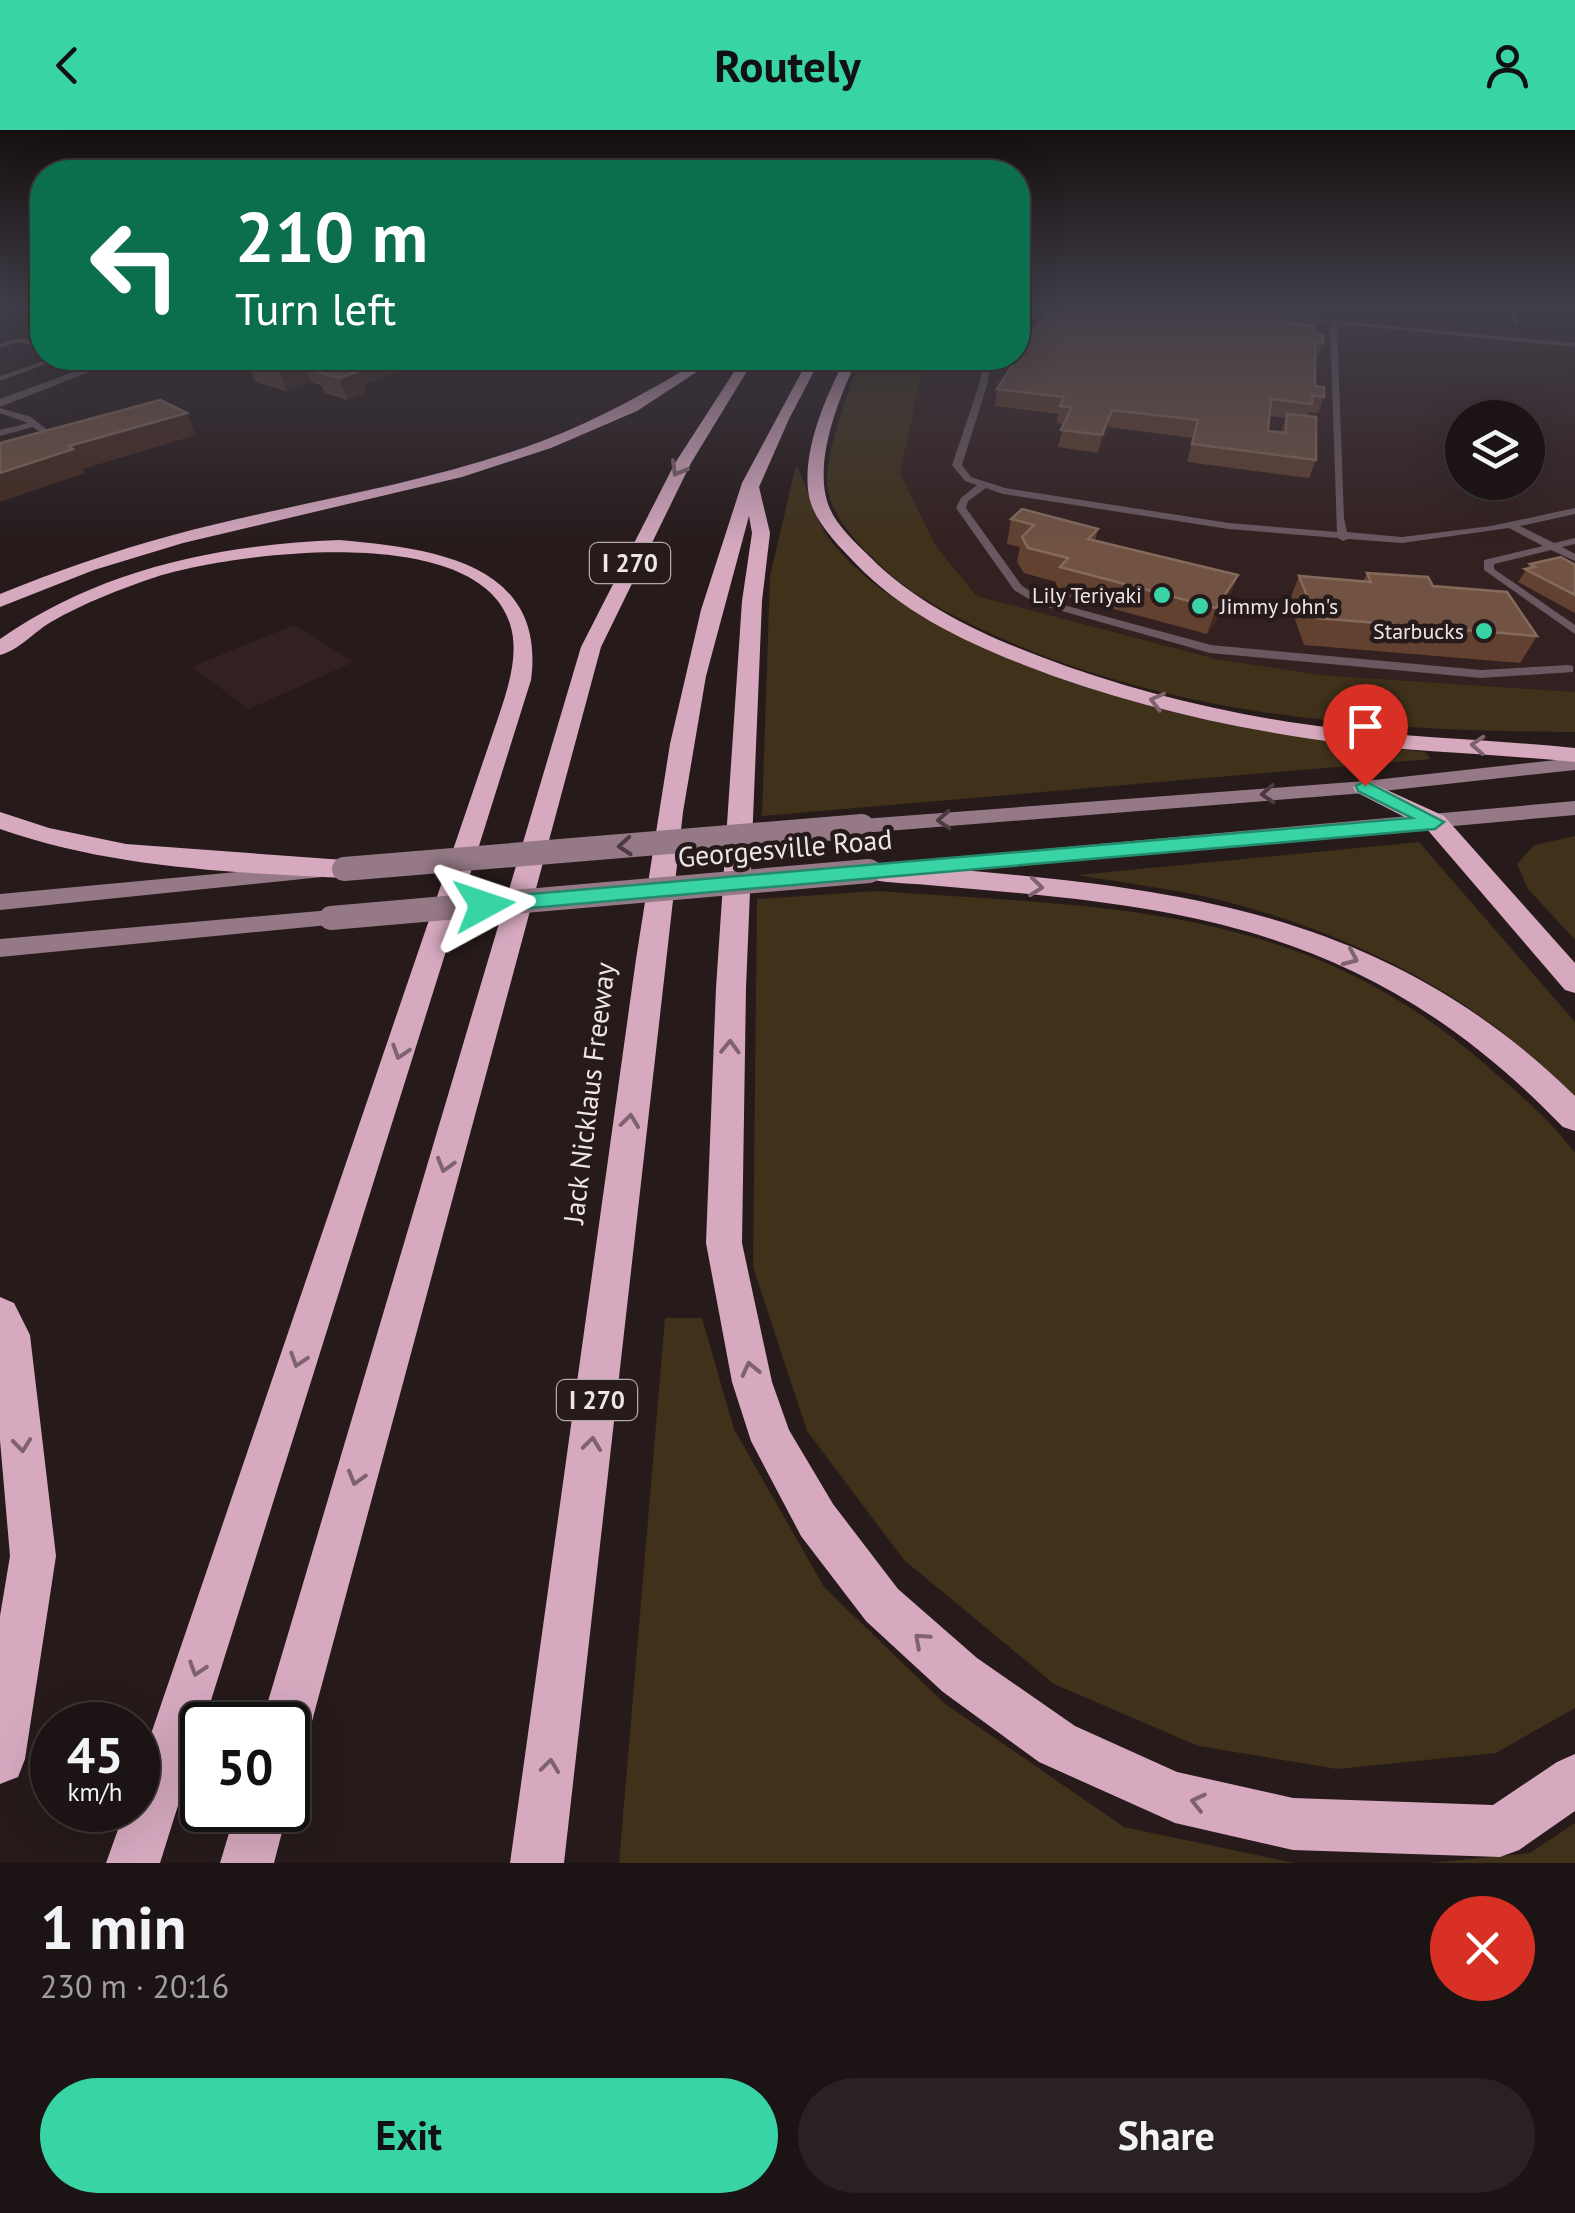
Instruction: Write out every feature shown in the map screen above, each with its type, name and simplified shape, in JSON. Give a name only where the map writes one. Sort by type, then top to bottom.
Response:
[{"type":"highway","points":[[0,601],[101,558],[434,477],[550,443],[647,403],[669,388]]},
{"type":"highway","name":"I 270","points":[[292,1702],[590,647],[652,515],[728,388]]},
{"type":"highway","name":"Jack Nicklaus Freeway","points":[[537,1863],[676,773],[697,656],[720,568],[750,483],[778,419],[797,388]]},
{"type":"highway","points":[[839,388],[822,453],[818,498],[854,554],[892,588],[948,622],[1019,657],[1069,676],[1230,718],[1380,740],[1575,755]]},
{"type":"highway","points":[[750,483],[762,533],[752,601],[731,988],[724,1243],[752,1382],[772,1442],[817,1520],[882,1605],[960,1675],[1057,1744],[1175,1796],[1294,1824],[1500,1831],[1575,1780]]},
{"type":"highway","points":[[0,649],[18,634],[73,604],[169,568],[240,553],[342,546],[436,559],[483,580],[499,593],[519,620],[526,653],[490,777],[133,1863]]},
{"type":"highway","points":[[1365,786],[1435,822],[1575,982]]},
{"type":"highway","points":[[0,820],[48,839],[124,856],[344,869]]},
{"type":"highway","points":[[869,871],[1036,886],[1210,910],[1283,930],[1357,959],[1466,1020],[1521,1062],[1575,1117]]},
{"type":"highway","points":[[0,1316],[10,1335],[33,1556],[0,1759]]},
{"type":"highway","points":[[247,1863],[256,1832]]},
{"type":"main road","name":"Georgesville Road","points":[[0,902],[344,869],[1365,786],[1575,764]]},
{"type":"main road","name":"Georgesville Road","points":[[0,948],[1575,808]]},
{"type":"street","points":[[0,407],[47,388]]},
{"type":"lane","points":[[982,388],[957,465],[968,479],[984,485],[1092,507],[1343,538],[1402,540],[1511,525],[1575,511]]},
{"type":"lane","points":[[1335,388],[1343,538]]},
{"type":"lane","points":[[0,407],[28,419],[58,440],[44,444]]},
{"type":"lane","points":[[0,434],[32,425]]},
{"type":"lane","points":[[984,485],[964,500],[961,508],[1018,588],[1041,602],[1210,649],[1481,674],[1569,669]]},
{"type":"lane","points":[[1511,525],[1575,558]]},
{"type":"lane","points":[[1575,541],[1488,562],[1489,570],[1575,631]]},
{"type":"shaded area","points":[[850,388],[919,388],[900,473],[936,546],[977,596],[1216,659],[1321,675],[1575,692],[1575,732],[1357,723],[1214,704],[1074,667],[1005,640],[954,616],[905,586],[877,562],[837,514],[827,480]]},
{"type":"shaded area","points":[[919,388],[1575,388],[1575,692],[1321,675],[1216,659],[977,596],[936,546],[900,473]]},
{"type":"shaded area","points":[[796,465],[822,527],[851,563],[908,607],[971,641],[1044,672],[1150,706],[1258,730],[1425,752],[1431,759],[762,816],[770,576]]},
{"type":"shaded area","points":[[294,625],[354,662],[249,709],[191,667]]},
{"type":"shaded area","points":[[1575,836],[1575,940],[1528,889],[1517,864],[1534,845]]},
{"type":"shaded area","points":[[1419,842],[1575,1022],[1575,1100],[1483,1018],[1382,958],[1235,904],[1077,875]]},
{"type":"shaded area","points":[[877,891],[1127,911],[1204,925],[1279,945],[1352,975],[1424,1017],[1495,1073],[1566,1142],[1575,1153],[1575,1708],[1496,1753],[1337,1769],[1198,1746],[1054,1684],[904,1560],[807,1431],[753,1267],[757,899]]},
{"type":"shaded area","points":[[665,1318],[702,1318],[734,1429],[824,1587],[944,1703],[1124,1827],[1295,1863],[619,1863]]},
{"type":"shaded area","points":[[1575,1823],[1575,1863],[1430,1863],[1530,1853]]},
{"type":"building","points":[[1324,388],[1324,397],[1312,395],[1312,404],[1271,399],[1268,431],[1286,433],[1287,414],[1316,417],[1316,460],[1192,444],[1198,420],[1112,410],[1102,435],[1061,430],[1072,407],[1060,406],[1064,397],[997,389]]},
{"type":"building","points":[[160,400],[187,413],[69,446],[73,449],[0,473],[0,443]]},
{"type":"building","points":[[1022,509],[1098,529],[1088,539],[1238,575],[1216,608],[1060,567],[1068,558],[1028,548],[1022,537],[1034,525],[1011,519]]},
{"type":"building","points":[[1561,557],[1575,565],[1575,595],[1525,569],[1535,567],[1530,564]]},
{"type":"building","points":[[1367,573],[1428,577],[1433,586],[1507,592],[1537,636],[1316,618],[1299,576],[1371,582]]},
{"type":"place","name":"Lily Teriyaki","points":[[1162,595]]},
{"type":"place","name":"Jimmy John's","points":[[1200,606]]},
{"type":"place","name":"Starbucks","points":[[1484,631]]},
{"type":"route","points":[[484,905],[1435,822],[1365,786]]}]
